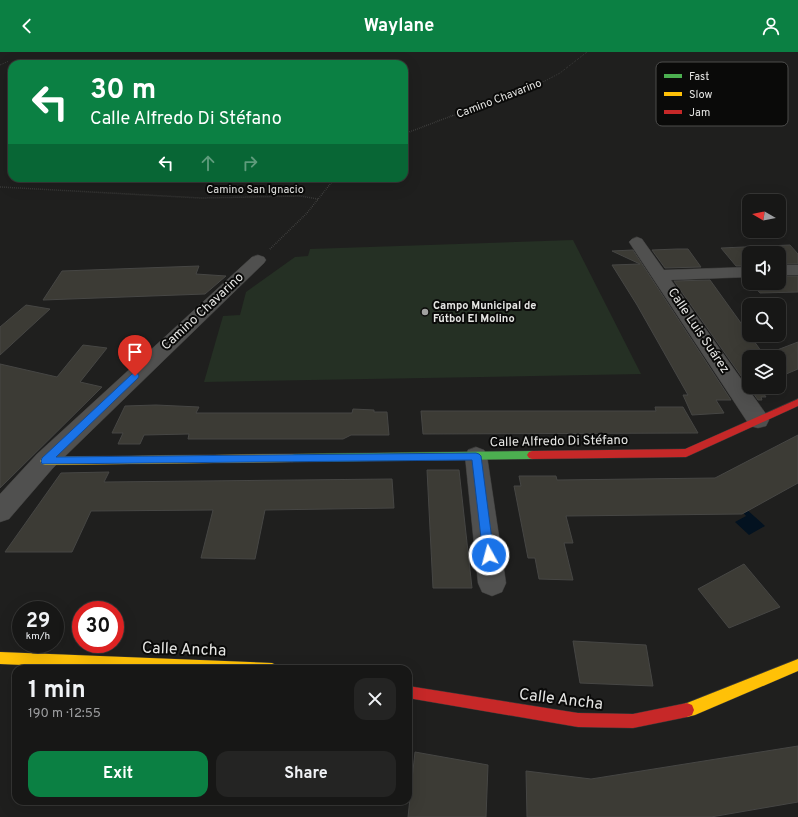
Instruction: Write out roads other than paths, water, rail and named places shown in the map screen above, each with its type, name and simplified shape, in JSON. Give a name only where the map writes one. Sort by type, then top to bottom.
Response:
[{"type":"street","name":"Calle Luis Suárez","points":[[637,242],[758,420]]},
{"type":"street","name":"Camino Chavarino","points":[[0,511],[45,461],[258,260]]},
{"type":"street","points":[[786,270],[798,270]]},
{"type":"street","points":[[660,275],[742,272]]},
{"type":"street","name":"Calle Alfredo Di Stéfano","points":[[45,461],[686,453],[798,402]]},
{"type":"street","points":[[476,456],[492,583]]},
{"type":"street","name":"Calle Ancha","points":[[0,658],[173,665]]},
{"type":"street","name":"Calle Ancha","points":[[412,693],[578,720],[633,721],[695,708],[798,665]]},
{"type":"water","points":[[745,508],[765,526],[749,535],[735,522],[746,516],[741,510]]},
{"type":"place","name":"Campo Municipal de Fútbol El Molino","points":[[425,312]]}]
